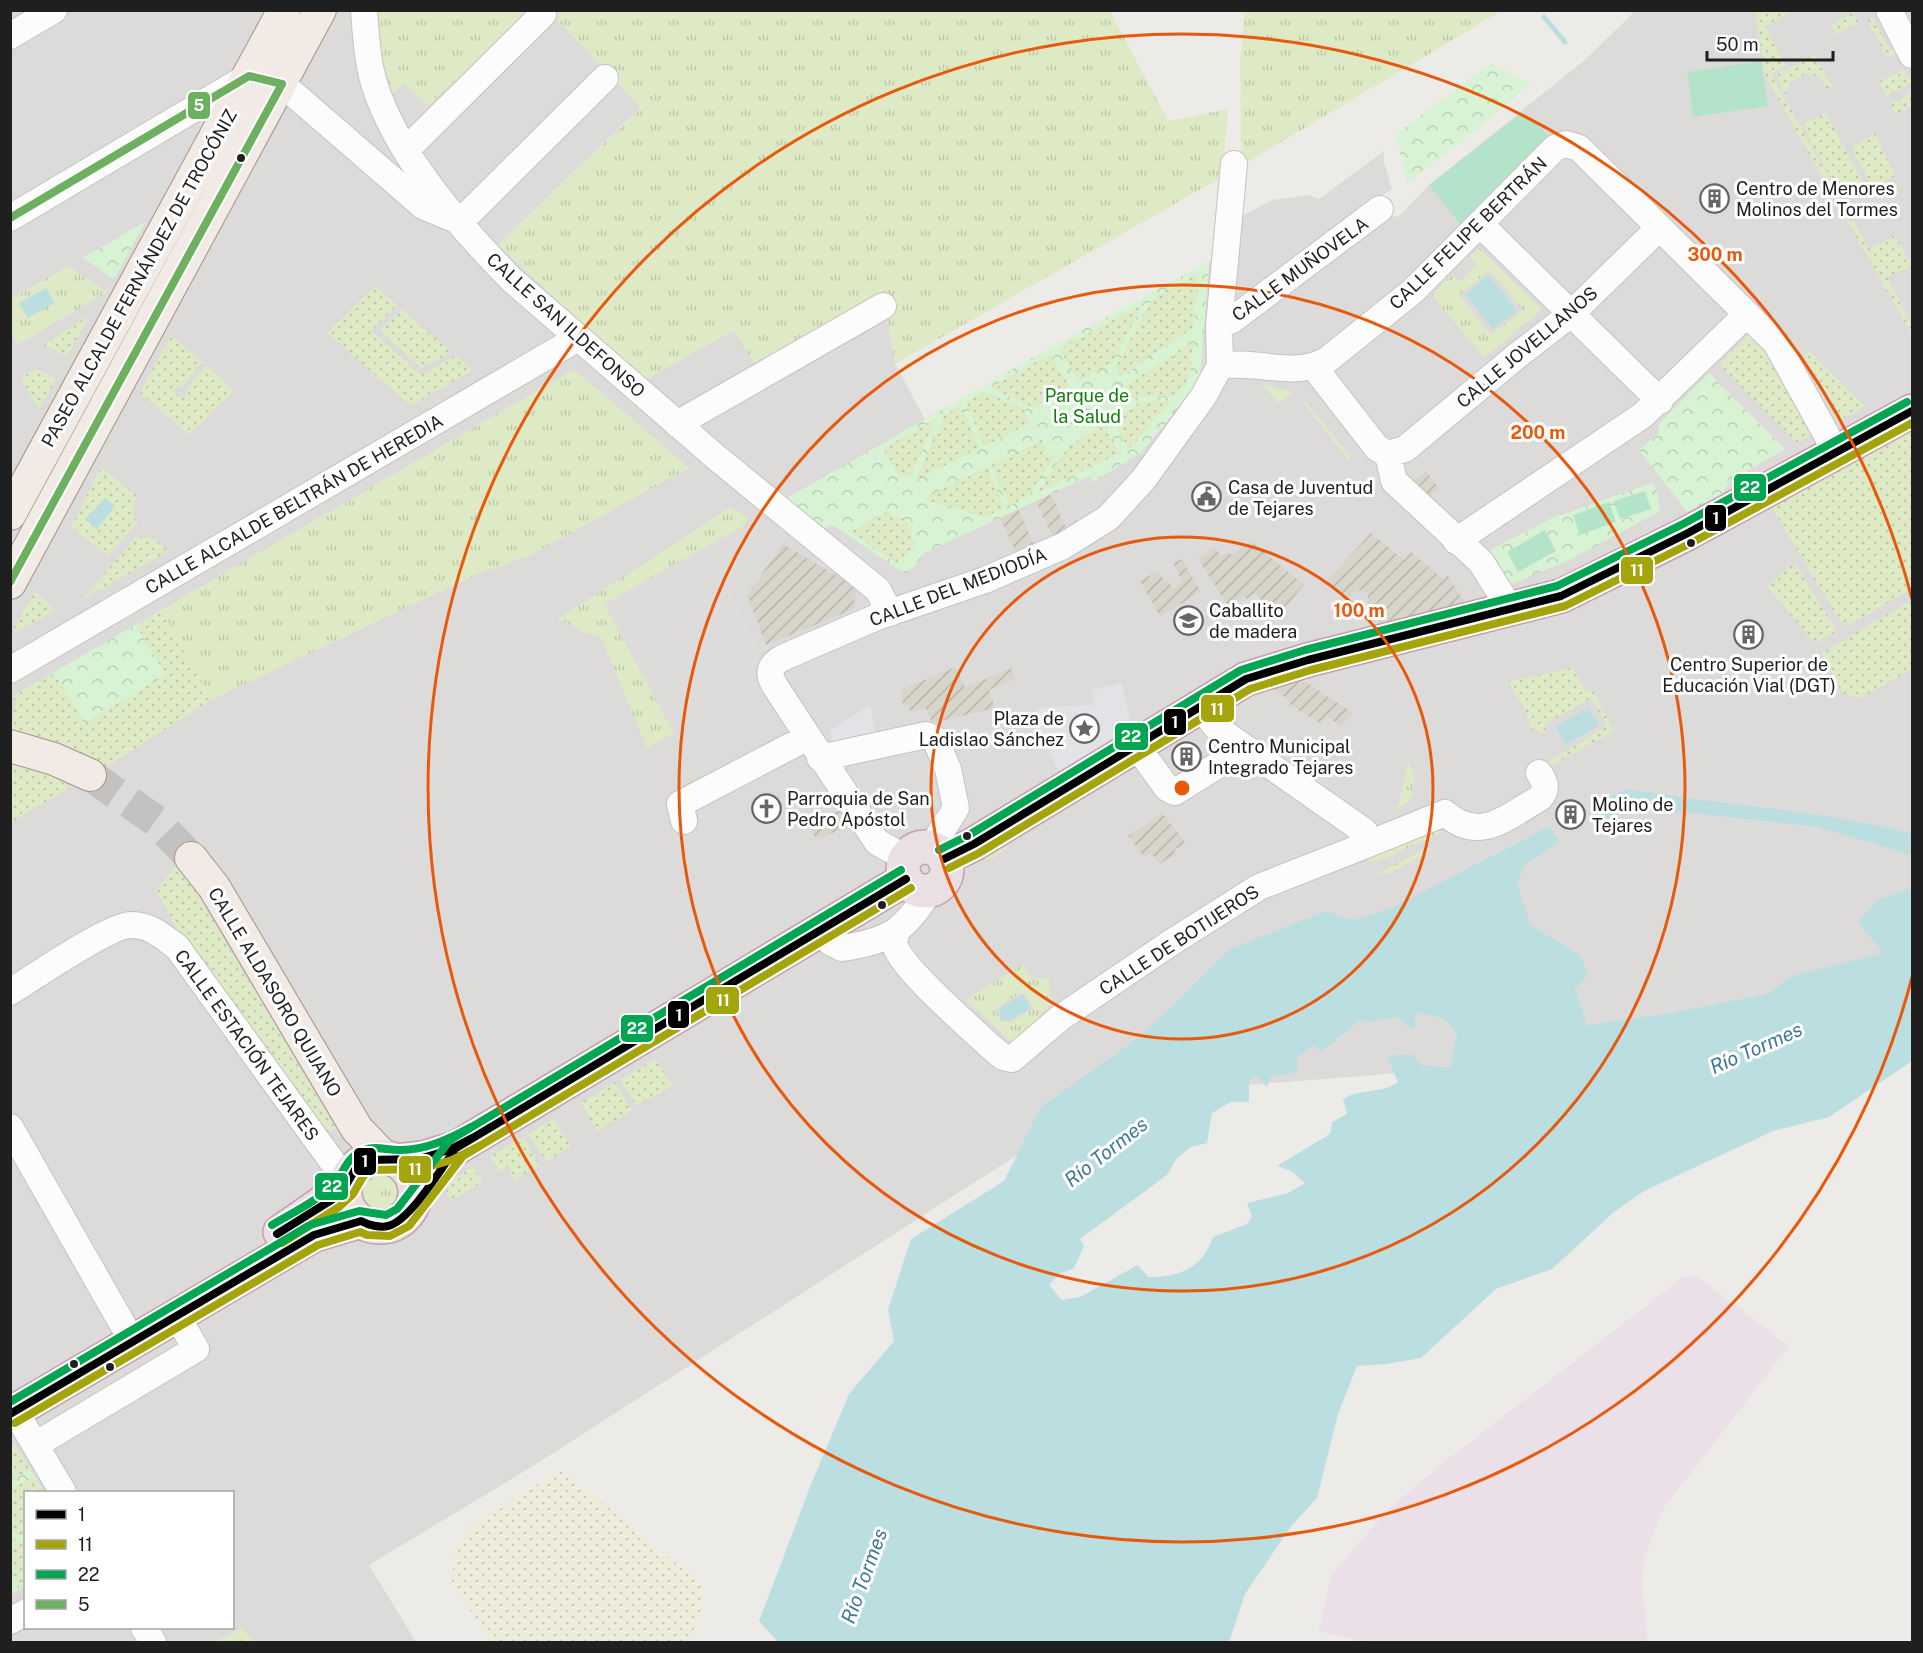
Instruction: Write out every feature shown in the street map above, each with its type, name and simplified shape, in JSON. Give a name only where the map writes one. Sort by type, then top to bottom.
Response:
[{"type":"highway","points":[[12,1406],[123,1325],[308,1216],[367,1169],[423,1158],[456,1148],[823,930],[927,860],[974,844],[1135,744],[1261,673],[1561,596],[1592,583],[1912,411]]},
{"type":"highway","points":[[367,1169],[348,1206],[361,1221],[369,1225],[388,1226],[404,1217],[413,1202],[456,1148]]},
{"type":"highway","points":[[367,1169],[410,1174],[414,1192],[413,1202]]},
{"type":"highway","points":[[12,1406],[177,1316],[314,1235],[361,1221]]},
{"type":"main road","name":"PASEO ALCALDE FERNÁNDEZ DE TROCÓNIZ","points":[[10,514],[285,10]]},
{"type":"main road","name":"PASEO ALCALDE FERNÁNDEZ DE TROCÓNIZ","points":[[10,583],[320,10]]},
{"type":"main road","points":[[10,746],[54,759],[90,776]]},
{"type":"main road","name":"CALLE ALDASORO QUIJANO","points":[[191,858],[214,887],[357,1129],[367,1169]]},
{"type":"street","points":[[10,36],[54,10]]},
{"type":"street","name":"CALLE SAN ILDEFONSO","points":[[364,10],[368,55],[375,84],[386,113],[406,150],[460,222],[512,280],[717,458],[878,590],[890,613]]},
{"type":"street","points":[[1889,10],[1912,55]]},
{"type":"street","points":[[406,150],[543,14]]},
{"type":"street","points":[[10,218],[249,76]]},
{"type":"street","name":"CALLE SAN ILDEFONSO","points":[[249,76],[282,84],[423,206],[460,222]]},
{"type":"street","points":[[460,222],[605,78]]},
{"type":"street","points":[[195,109],[209,119],[218,133]]},
{"type":"street","name":"CALLE FELIPE BERTRÁN","points":[[1314,368],[1413,291],[1555,148],[1566,144],[1579,148],[1659,228]]},
{"type":"street","name":"CALLE MUÑOVELA","points":[[1220,366],[1219,326],[1234,164]]},
{"type":"street","name":"CALLE MUÑOVELA","points":[[1219,326],[1232,320],[1380,209]]},
{"type":"street","points":[[1480,224],[1660,401]]},
{"type":"street","points":[[1659,228],[1776,343],[1787,359],[1836,452]]},
{"type":"street","name":"CALLE JOVELLANOS","points":[[1388,454],[1405,449],[1571,314],[1659,228]]},
{"type":"street","points":[[677,424],[883,306]]},
{"type":"street","points":[[1456,541],[1634,422],[1660,401],[1747,314]]},
{"type":"street","name":"CALLE ALCALDE BELTRÁN DE HEREDIA","points":[[10,670],[578,338]]},
{"type":"street","points":[[1220,366],[1232,363],[1292,370],[1314,368],[1377,448],[1388,454],[1394,481],[1481,562],[1511,610]]},
{"type":"street","name":"CALLE DEL MEDIODÍA","points":[[814,747],[769,673],[774,663],[890,613],[985,580],[1063,546],[1087,532],[1108,518],[1143,480],[1203,397],[1220,366]]},
{"type":"street","points":[[1200,707],[1218,729],[1364,831],[1363,842]]},
{"type":"street","points":[[684,821],[680,804],[814,747],[926,735],[935,739],[948,768],[957,802],[954,815],[927,860],[916,912],[897,933],[842,948],[831,942],[823,930]]},
{"type":"street","points":[[1135,744],[1167,788],[1175,792],[1231,757],[1241,745]]},
{"type":"street","points":[[814,747],[878,842],[927,860]]},
{"type":"street","name":"CALLE DE BOTIJEROS","points":[[897,933],[894,942],[910,970],[1003,1057],[1012,1059],[1060,1018],[1169,944],[1259,887],[1363,842],[1445,813],[1466,827],[1479,829],[1489,826],[1540,798],[1545,792],[1546,784],[1539,772]]},
{"type":"street","name":"CALLE ESTACIÓN TEJARES","points":[[10,992],[87,943],[130,924],[150,927],[177,947],[337,1168],[367,1169]]},
{"type":"street","points":[[10,1127],[123,1325]]},
{"type":"street","points":[[35,1445],[196,1349],[177,1316]]},
{"type":"street","points":[[12,1406],[62,1491]]},
{"type":"street","points":[[10,1621],[24,1613]]},
{"type":"street","points":[[145,1629],[153,1642]]},
{"type":"shaded area","points":[[10,11],[374,11],[390,96],[404,83],[532,11],[549,11],[641,107],[498,245],[687,356],[735,330],[754,362],[883,291],[895,364],[925,419],[1220,256],[1237,219],[1272,200],[1309,195],[1319,199],[1384,151],[1384,162],[1392,189],[1383,195],[1381,218],[1399,216],[1429,185],[1586,59],[1635,11],[1912,11],[1912,940],[1689,1050],[1109,1096],[533,1466],[369,1565],[416,1642],[11,1642]]},
{"type":"shaded area","points":[[1426,471],[1439,488],[1425,500],[1413,482]]},
{"type":"shaded area","points":[[1051,494],[1067,530],[1052,536],[1036,501]]},
{"type":"shaded area","points":[[1018,509],[1034,544],[1016,552],[1000,518]]},
{"type":"shaded area","points":[[744,526],[773,547],[741,593],[732,586],[729,590],[763,655],[759,678],[670,725],[604,604]]},
{"type":"shaded area","points":[[1371,533],[1404,560],[1411,552],[1443,579],[1448,576],[1466,604],[1379,626],[1376,614],[1367,612],[1368,593],[1357,590],[1349,599],[1326,582]]},
{"type":"shaded area","points":[[1251,541],[1304,585],[1278,615],[1254,593],[1247,599],[1243,595],[1229,607],[1198,559],[1215,547],[1221,556],[1228,552],[1232,555]]},
{"type":"shaded area","points":[[783,544],[856,587],[854,609],[766,645],[747,595]]},
{"type":"shaded area","points":[[1182,559],[1201,592],[1160,616],[1140,581],[1158,571],[1165,582],[1168,581],[1173,588],[1183,583],[1173,563]]},
{"type":"shaded area","points":[[956,667],[965,688],[1011,668],[1015,679],[989,690],[995,708],[932,723],[926,708],[911,712],[908,704],[903,706],[901,690]]},
{"type":"shaded area","points":[[1298,677],[1353,713],[1341,727],[1327,716],[1321,724],[1289,704],[1290,702],[1269,684]]},
{"type":"shaded area","name":"Plaza de Ladislao Sánchez","points":[[1122,683],[1130,720],[1137,724],[1059,772],[1040,732],[1036,708],[1093,705],[1092,690]]},
{"type":"shaded area","points":[[870,705],[877,740],[835,749],[829,731]]},
{"type":"shaded area","points":[[842,809],[851,826],[816,839],[808,823]]},
{"type":"shaded area","points":[[1162,813],[1186,843],[1174,850],[1176,854],[1159,864],[1151,853],[1144,857],[1128,836]]},
{"type":"shaded area","points":[[1695,1275],[1789,1346],[1664,1508],[1644,1558],[1642,1586],[1648,1642],[1365,1642],[1319,1631],[1331,1576],[1385,1512],[1448,1459],[1682,1278]]},
{"type":"shaded area","points":[[561,1469],[703,1585],[704,1601],[690,1642],[491,1642],[452,1582],[454,1552],[469,1529]]},
{"type":"green space","points":[[374,11],[532,11],[427,106],[404,83],[390,96]]},
{"type":"green space","points":[[549,11],[1110,11],[1168,121],[1228,109],[1222,177],[895,364],[883,291],[754,363],[734,330],[644,381],[498,245],[641,108]]},
{"type":"green space","points":[[1245,11],[1501,11],[1241,166],[1240,58]]},
{"type":"green space","points":[[1755,11],[1792,11],[1766,27],[1786,66],[1771,74],[1869,249],[1895,235],[1912,266],[1887,277],[1912,326],[1912,335],[1765,76]]},
{"type":"green space","points":[[1854,12],[1859,22],[1836,35],[1831,25]]},
{"type":"green space","points":[[1872,17],[1890,50],[1901,44],[1904,49],[1887,58],[1867,20]]},
{"type":"green space","points":[[1815,54],[1832,86],[1827,90],[1820,77],[1807,73],[1790,82],[1786,95],[1776,75]]},
{"type":"green space","points":[[1761,61],[1768,106],[1693,117],[1687,72]]},
{"type":"green space","points":[[1491,63],[1530,84],[1483,125],[1407,183],[1396,134]]},
{"type":"green space","points":[[1904,69],[1912,82],[1886,97],[1879,82]]},
{"type":"green space","points":[[1912,92],[1912,106],[1895,115],[1890,104]]},
{"type":"green space","points":[[1523,112],[1550,137],[1461,225],[1429,185]]},
{"type":"green space","points":[[1826,113],[1865,186],[1842,199],[1802,124]]},
{"type":"green space","points":[[1875,134],[1895,176],[1873,188],[1851,147]]},
{"type":"green space","points":[[146,221],[114,279],[83,258]]},
{"type":"green space","points":[[1479,248],[1542,309],[1484,358],[1432,295],[1452,275],[1460,282],[1477,265],[1470,257]],"holes":[[[1490,270],[1523,310],[1491,335],[1459,295]]]},
{"type":"green space","name":"Parque de la Salud","points":[[1209,261],[1200,377],[1195,389],[1139,454],[1093,482],[1090,476],[924,553],[921,560],[905,574],[833,525],[817,531],[780,502],[1046,350]]},
{"type":"green space","points":[[68,266],[107,292],[17,345],[11,332],[10,300]]},
{"type":"green space","points":[[1198,274],[1193,328],[1121,377],[1115,368],[1152,299]]},
{"type":"green space","points":[[375,286],[397,305],[371,331],[421,375],[456,355],[473,370],[411,406],[327,333]]},
{"type":"green space","points":[[1143,304],[1112,363],[1079,381],[1059,349]]},
{"type":"green space","points":[[402,309],[451,352],[422,368],[379,331]]},
{"type":"green space","points":[[89,316],[67,357],[43,344]]},
{"type":"green space","points":[[1749,334],[1769,354],[1813,434],[1797,443],[1719,364]]},
{"type":"green space","points":[[171,335],[202,362],[183,386],[175,388],[176,397],[185,397],[187,389],[206,365],[234,391],[189,435],[140,393]]},
{"type":"green space","points":[[1193,342],[1189,379],[1175,396],[1133,397],[1126,386],[1172,355],[1176,360],[1178,358],[1175,353]]},
{"type":"green space","points":[[1809,351],[1865,407],[1840,420],[1804,355]]},
{"type":"green space","points":[[1050,354],[1069,386],[1034,408],[990,388]]},
{"type":"green space","points":[[36,369],[56,379],[39,410],[20,378]]},
{"type":"green space","points":[[574,369],[689,468],[529,556],[476,575],[211,700],[161,610]]},
{"type":"green space","points":[[1709,373],[1785,449],[1730,481],[1722,494],[1687,512],[1639,450],[1659,433],[1659,424]]},
{"type":"green space","points":[[1261,384],[1293,392],[1279,403]]},
{"type":"green space","points":[[984,392],[1029,411],[1025,414],[1031,423],[984,446],[966,402]]},
{"type":"green space","points":[[1300,398],[1307,403],[1351,457],[1348,460]]},
{"type":"green space","points":[[1171,401],[1129,449],[1112,420],[1137,405],[1136,402]]},
{"type":"green space","points":[[961,405],[979,448],[918,479],[944,415]]},
{"type":"green space","points":[[935,419],[911,476],[898,476],[883,449]]},
{"type":"green space","points":[[1103,425],[1120,453],[1037,493],[1069,446]]},
{"type":"green space","points":[[1912,427],[1912,589],[1851,624],[1840,621],[1770,505]]},
{"type":"green space","points":[[1041,440],[1051,456],[1056,455],[1028,497],[1009,506],[992,465]]},
{"type":"green space","points":[[101,467],[137,496],[132,511],[137,524],[108,556],[71,527]]},
{"type":"green space","points":[[987,467],[1004,508],[985,517],[926,500],[927,497]]},
{"type":"green space","points":[[1652,483],[1657,491],[1660,511],[1570,560],[1512,584],[1486,552],[1552,518]]},
{"type":"green space","points":[[1645,491],[1651,509],[1620,519],[1614,501]]},
{"type":"green space","points":[[1609,502],[1616,522],[1580,535],[1573,515]]},
{"type":"green space","points":[[731,507],[747,518],[744,526],[604,604],[674,733],[647,748],[601,637],[586,633],[558,619]]},
{"type":"green space","points":[[889,511],[893,516],[906,519],[916,548],[895,563],[851,531]]},
{"type":"green space","points":[[1545,530],[1556,551],[1518,572],[1507,552]]},
{"type":"green space","points":[[136,537],[152,537],[168,551],[82,600]]},
{"type":"green space","points":[[1790,565],[1796,565],[1836,629],[1834,633],[1818,642],[1812,640],[1767,586]]},
{"type":"green space","points":[[35,591],[55,611],[15,633],[13,630]]},
{"type":"green space","points":[[1912,600],[1912,669],[1861,698],[1844,694],[1821,659],[1822,653]]},
{"type":"green space","points":[[161,610],[211,700],[106,767],[39,736],[11,730],[16,701],[13,696]]},
{"type":"green space","points":[[161,610],[211,700],[106,767],[39,736],[11,730],[16,701],[13,696],[54,673],[84,723],[166,675],[136,625]]},
{"type":"green space","points":[[1573,668],[1586,692],[1592,689],[1615,731],[1548,767],[1546,763],[1607,726],[1591,698],[1546,724],[1545,732],[1540,735],[1536,728],[1531,730],[1527,713],[1508,681]]},
{"type":"green space","points":[[1408,761],[1414,777],[1414,790],[1407,802],[1394,811],[1400,799]]},
{"type":"green space","points":[[10,762],[54,775],[70,788],[11,822]]},
{"type":"green space","points":[[1433,829],[1439,830],[1440,833],[1382,860],[1369,862],[1367,855]]},
{"type":"green space","points":[[1008,840],[1007,848],[992,859],[973,860],[950,890],[958,871],[964,864]]},
{"type":"green space","points":[[1427,848],[1433,848],[1388,874],[1377,873]]},
{"type":"green space","points":[[177,864],[195,890],[336,1129],[327,1133],[178,930],[156,891]]},
{"type":"green space","points":[[948,892],[940,903],[929,914],[932,901]]},
{"type":"green space","points":[[1023,964],[1031,978],[1049,979],[1051,1004],[1014,1044],[966,1000]],"holes":[[[1024,992],[1035,1011],[1031,1010],[1011,1022],[1000,1021],[997,1011],[1000,1005]]]},
{"type":"green space","points":[[655,1059],[673,1086],[636,1106],[620,1080]]},
{"type":"green space","points":[[615,1082],[632,1111],[597,1131],[581,1103]]},
{"type":"green space","points":[[554,1119],[571,1147],[547,1161],[528,1134]]},
{"type":"green space","points":[[524,1137],[539,1166],[514,1181],[509,1166],[498,1172],[491,1156]]},
{"type":"green space","points":[[473,1167],[483,1182],[450,1201],[446,1192],[451,1180]]},
{"type":"green space","points":[[380,1170],[395,1177],[402,1192],[395,1207],[380,1214],[365,1207],[358,1192],[365,1177]]},
{"type":"green space","points":[[15,1445],[43,1491],[24,1491],[24,1587],[11,1595],[10,1448]]},
{"type":"green space","points":[[15,1445],[30,1470],[11,1481],[11,1448]]},
{"type":"green space","points":[[33,1476],[43,1491],[24,1491],[24,1538],[11,1531],[11,1489]]},
{"type":"green space","points":[[11,1537],[24,1544],[24,1587],[21,1589],[11,1571]]},
{"type":"green space","points":[[242,1627],[253,1640],[250,1642],[215,1642]]},
{"type":"water","points":[[1488,275],[1517,311],[1493,329],[1465,294]]},
{"type":"water","points":[[46,288],[55,303],[28,318],[19,303]]},
{"type":"water","points":[[105,498],[115,506],[97,529],[85,519]]},
{"type":"water","points":[[1588,708],[1599,725],[1566,745],[1556,727]]},
{"type":"water","points":[[1628,789],[1807,813],[1912,834],[1912,855],[1818,827],[1628,806],[1604,821],[1594,803]]},
{"type":"water","name":"Río Tormes","points":[[1550,826],[1559,842],[1525,865],[1517,882],[1530,925],[1580,955],[1588,975],[1575,989],[1587,1025],[1672,1013],[1768,994],[1792,976],[1884,953],[1858,922],[1877,900],[1912,888],[1912,1061],[1829,1117],[1773,1131],[1644,1191],[1614,1212],[1552,1269],[1496,1289],[1421,1358],[1357,1366],[1338,1414],[1317,1498],[1292,1525],[1245,1594],[1229,1642],[778,1642],[759,1621],[812,1482],[849,1394],[894,1341],[888,1310],[911,1239],[1004,1181],[1041,1107],[1141,1036],[1230,949],[1326,911],[1353,920],[1392,908]],"holes":[[[1415,1012],[1444,1018],[1457,1034],[1450,1068],[1422,1065],[1411,1054],[1387,1056],[1398,1082],[1392,1086],[1357,1093],[1343,1099],[1347,1114],[1332,1122],[1330,1134],[1277,1166],[1291,1171],[1305,1183],[1288,1193],[1247,1203],[1252,1216],[1247,1224],[1213,1237],[1203,1257],[1196,1264],[1179,1273],[1159,1277],[1148,1277],[1138,1265],[1080,1297],[1062,1300],[1049,1285],[1059,1274],[1074,1268],[1084,1246],[1080,1239],[1167,1175],[1176,1159],[1191,1147],[1207,1143],[1212,1113],[1231,1102],[1249,1102],[1249,1081],[1254,1074],[1267,1087],[1270,1077],[1298,1072],[1297,1058],[1314,1045],[1322,1052],[1359,1020],[1371,1022],[1398,1017],[1410,1029],[1415,1027]]]},
{"type":"water","points":[[1023,994],[1031,1008],[1008,1021],[1000,1019],[1000,1008]]},
{"type":"waterway","points":[[1544,17],[1565,42]]},
{"type":"tunnel","points":[[90,775],[156,821],[191,858]]},
{"type":"transit line","name":"5","points":[[10,218],[249,76],[282,84],[10,582]]},
{"type":"transit line","name":"22","points":[[939,850],[969,835],[1241,670],[1305,650],[1557,586],[1683,524],[1907,402]]},
{"type":"transit line","name":"1","points":[[944,859],[974,844],[1246,679],[1308,660],[1561,596],[1688,533],[1912,411]]},
{"type":"transit line","name":"11","points":[[949,868],[979,853],[1250,689],[1311,670],[1565,606],[1693,542],[1912,423]]},
{"type":"transit line","name":"22","points":[[10,1402],[310,1225],[359,1211],[386,1215],[397,1209],[450,1140],[901,870]]},
{"type":"transit line","name":"1","points":[[10,1414],[314,1235],[361,1221],[381,1227],[397,1222],[416,1204],[456,1148],[906,879]]},
{"type":"transit line","name":"11","points":[[15,1423],[318,1245],[360,1232],[367,1235],[390,1236],[409,1226],[463,1156],[911,888]]},
{"type":"transit line","name":"22","points":[[272,1225],[324,1193],[353,1157],[364,1150],[373,1148],[410,1150],[446,1140],[471,1127]]},
{"type":"transit line","name":"1","points":[[277,1234],[333,1199],[345,1187],[356,1168],[367,1160],[419,1159],[449,1150],[476,1136]]},
{"type":"transit line","name":"11","points":[[282,1243],[339,1207],[353,1194],[364,1175],[371,1170],[421,1169],[452,1160],[481,1145]]},
{"type":"place","name":"Centro de Menores Molinos del Tormes","points":[[1715,198]]},
{"type":"place","name":"Casa de Juventud de Tejares","points":[[1207,497]]},
{"type":"place","name":"Caballito de madera","points":[[1188,620]]},
{"type":"place","name":"Centro Superior de Educación Vial (DGT)","points":[[1749,635]]},
{"type":"place","name":"Plaza de Ladislao Sánchez","points":[[1085,728]]},
{"type":"place","name":"Centro Municipal Integrado Tejares","points":[[1187,756]]},
{"type":"place","name":"Parroquia de San Pedro Apóstol","points":[[766,808]]},
{"type":"place","name":"Molino de Tejares","points":[[1571,814]]}]
